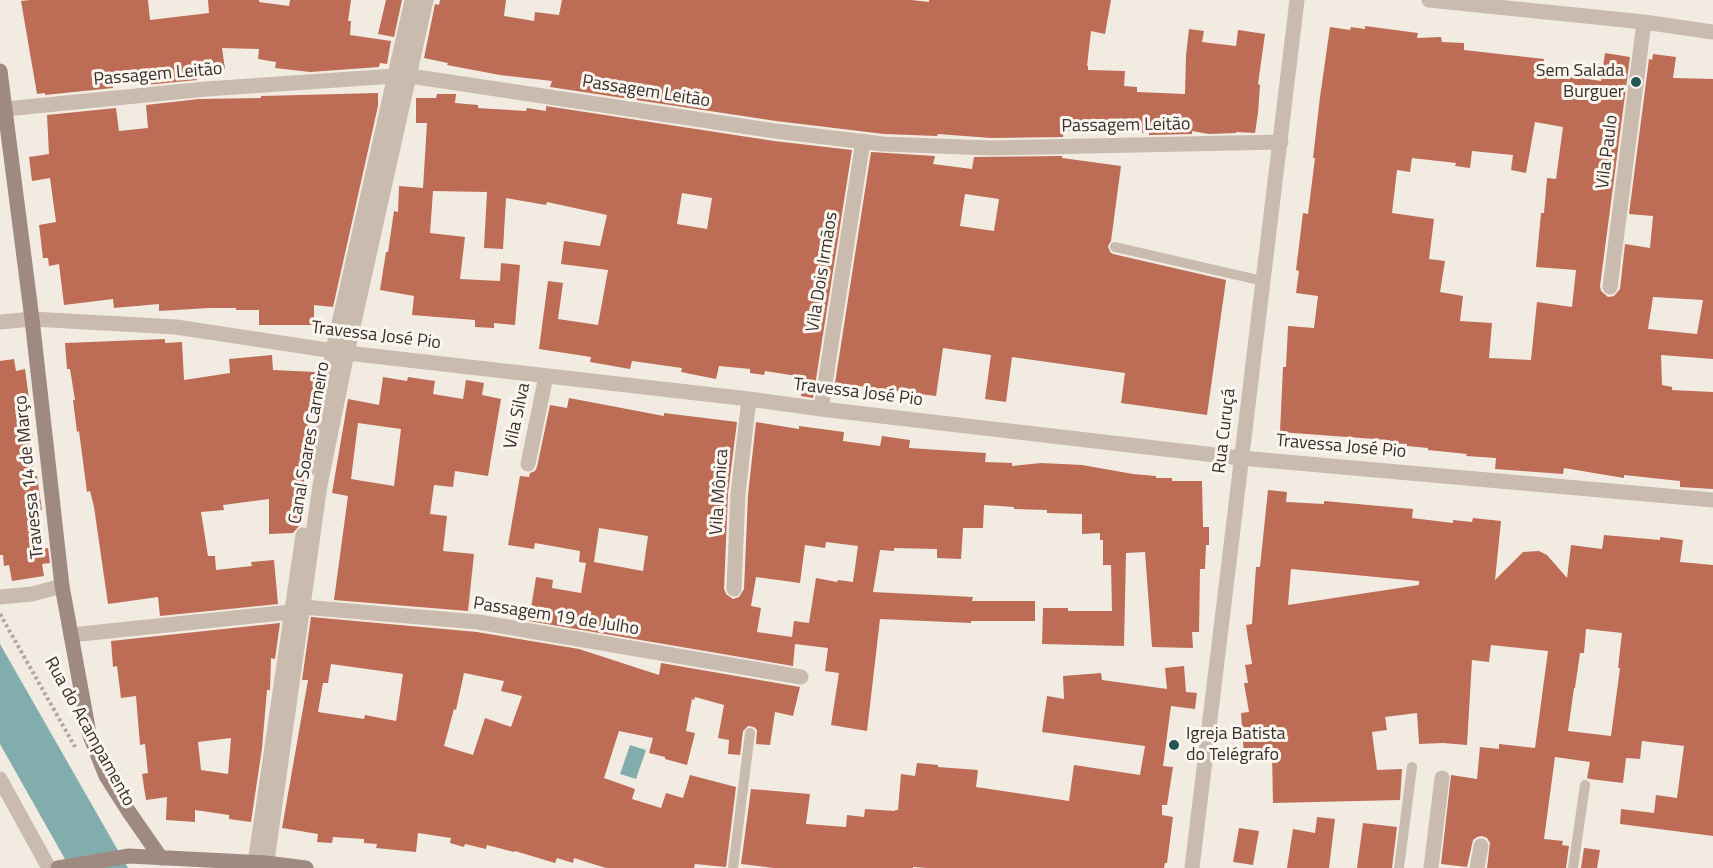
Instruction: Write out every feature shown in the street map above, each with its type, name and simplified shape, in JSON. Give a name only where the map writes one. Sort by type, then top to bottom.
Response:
[{"type":"street","name":"Canal Soares Carneiro","points":[[402,76],[412,0]]},
{"type":"street","name":"Canal Soares Carneiro","points":[[262,865],[297,609],[320,485],[340,352],[402,76],[426,0]]},
{"type":"street","name":"Rua Curuçá","points":[[1192,868],[1297,0]]},
{"type":"street","points":[[1429,0],[1644,22],[1713,32]]},
{"type":"street","name":"Vila Paulo","points":[[1610,287],[1644,22]]},
{"type":"street","name":"Travessa 14 de Março","points":[[0,71],[32,319],[62,586],[89,733],[106,776],[161,858]]},
{"type":"street","name":"Passagem Leitão","points":[[6,109],[206,89],[402,76],[764,129],[883,144],[991,148],[1281,142]]},
{"type":"street","name":"Vila Dois Irmãos","points":[[821,409],[863,141]]},
{"type":"street","name":"Travessa José Pio","points":[[0,322],[32,319],[176,327],[340,352],[1241,458],[1713,501]]},
{"type":"street","name":"Vila Silva","points":[[528,464],[546,376]]},
{"type":"street","name":"Vila Mônica","points":[[734,589],[738,494],[748,399]]},
{"type":"street","points":[[0,597],[32,594],[62,586]]},
{"type":"street","name":"Passagem 19 de Julho","points":[[72,635],[297,609],[478,622],[801,677]]},
{"type":"street","points":[[1431,868],[1442,778]]},
{"type":"street","points":[[0,779],[49,868]]},
{"type":"street","points":[[1477,868],[1481,846]]},
{"type":"street","points":[[58,868],[129,856],[306,868]]},
{"type":"lane","points":[[1115,247],[1263,281]]},
{"type":"lane","points":[[733,868],[750,733]]},
{"type":"lane","points":[[1399,868],[1412,767]]},
{"type":"lane","points":[[1573,868],[1585,785]]},
{"type":"path","name":"Rua do Acampamento","points":[[0,614],[80,755]]},
{"type":"water","points":[[0,644],[128,868],[70,868],[0,744]]},
{"type":"water","points":[[630,745],[646,750],[636,779],[620,774]]},
{"type":"building","points":[[148,0],[150,20],[209,13],[208,0],[259,0],[259,2],[289,6],[290,0],[351,0],[348,21],[351,21],[350,35],[391,41],[387,64],[380,63],[379,67],[310,72],[275,68],[276,62],[258,59],[259,49],[222,48],[225,69],[196,73],[197,80],[145,85],[144,80],[113,85],[113,88],[45,95],[45,93],[37,94],[21,1]]},
{"type":"building","points":[[386,0],[402,0],[394,37],[378,34]]},
{"type":"building","points":[[440,0],[506,0],[504,16],[534,21],[535,12],[559,15],[562,0],[911,0],[929,2],[929,0],[1111,0],[1105,34],[1091,31],[1088,70],[1125,71],[1124,86],[1137,87],[1137,92],[1185,94],[1189,29],[1204,31],[1202,42],[1236,46],[1238,30],[1265,34],[1258,84],[1260,85],[1255,133],[1209,134],[1192,131],[1192,134],[1149,135],[1149,133],[1110,130],[1110,133],[1064,130],[1063,137],[991,138],[938,134],[937,136],[884,134],[776,121],[550,87],[552,81],[500,75],[447,65],[448,63],[424,58],[435,4],[439,5]]},
{"type":"building","points":[[1365,26],[1418,33],[1417,38],[1441,37],[1442,42],[1464,43],[1464,50],[1544,59],[1543,64],[1562,67],[1561,75],[1601,81],[1605,53],[1630,57],[1600,286],[1601,291],[1608,297],[1614,296],[1620,289],[1625,244],[1650,248],[1653,216],[1629,214],[1649,59],[1652,60],[1653,54],[1676,57],[1673,78],[1713,79],[1713,359],[1661,355],[1662,385],[1672,387],[1672,390],[1713,392],[1713,489],[1680,487],[1680,481],[1624,475],[1624,478],[1564,468],[1563,474],[1495,469],[1496,458],[1428,450],[1428,448],[1407,446],[1407,444],[1387,443],[1388,440],[1280,432],[1283,367],[1286,367],[1288,326],[1314,328],[1318,296],[1296,293],[1299,271],[1296,270],[1303,213],[1308,214],[1330,27],[1350,30],[1351,27],[1365,29]],"holes":[[[1535,122],[1563,127],[1556,179],[1547,178],[1536,267],[1576,270],[1572,307],[1537,302],[1531,360],[1489,358],[1492,323],[1460,321],[1463,296],[1440,292],[1445,261],[1429,259],[1434,219],[1392,213],[1397,170],[1410,172],[1412,158],[1456,163],[1455,166],[1470,168],[1472,151],[1513,155],[1511,170],[1526,173]],[[1653,297],[1703,300],[1697,334],[1648,329]]]},
{"type":"building","points":[[378,93],[378,106],[333,307],[314,305],[314,325],[259,325],[259,310],[236,310],[236,308],[159,311],[159,304],[114,308],[113,299],[64,305],[59,264],[49,266],[48,258],[43,258],[39,225],[56,222],[50,178],[32,181],[29,157],[49,154],[47,115],[116,108],[119,131],[148,128],[146,105],[199,99]]},
{"type":"building","points":[[437,94],[456,94],[455,103],[478,105],[478,108],[526,111],[527,108],[546,111],[546,106],[774,141],[852,150],[813,398],[801,396],[803,377],[765,371],[764,375],[750,373],[750,369],[719,366],[716,379],[681,372],[682,368],[632,361],[630,369],[590,362],[591,357],[539,349],[548,281],[563,283],[558,319],[598,325],[608,270],[561,264],[564,241],[600,246],[607,215],[547,202],[546,205],[506,198],[503,249],[484,248],[487,192],[433,191],[430,233],[465,237],[460,279],[500,281],[501,263],[520,265],[515,325],[494,323],[494,328],[475,327],[475,320],[412,315],[414,296],[380,290],[394,211],[398,212],[399,186],[423,188],[427,123],[416,123],[416,98],[436,98]],"holes":[[[682,193],[712,198],[707,229],[677,224]]]},
{"type":"building","points":[[871,152],[935,156],[933,164],[972,169],[974,157],[1062,156],[1062,158],[1121,166],[1111,241],[1108,246],[1110,252],[1226,280],[1207,415],[1121,403],[1125,373],[1012,357],[1006,402],[985,399],[991,355],[943,348],[936,396],[835,383]],"holes":[[[965,194],[999,199],[994,231],[960,226]]]},
{"type":"building","points":[[165,339],[165,343],[182,342],[184,380],[230,373],[229,359],[272,355],[273,370],[316,372],[314,403],[311,403],[310,429],[304,465],[304,487],[299,487],[299,526],[293,533],[269,534],[269,499],[223,505],[224,510],[201,512],[208,556],[215,556],[216,570],[252,566],[251,562],[274,560],[278,604],[160,616],[158,597],[108,604],[94,507],[90,491],[87,492],[79,431],[77,432],[73,400],[75,400],[70,369],[67,369],[65,343]]},
{"type":"building","points":[[14,359],[16,371],[25,369],[33,440],[29,441],[42,510],[37,510],[43,549],[48,548],[50,563],[42,564],[44,576],[12,581],[9,565],[4,566],[3,555],[0,555],[0,361]]},
{"type":"building","points":[[383,377],[407,381],[408,377],[435,381],[433,394],[463,399],[466,380],[484,383],[482,395],[501,399],[488,476],[455,471],[453,487],[434,485],[430,514],[447,516],[443,551],[474,554],[468,611],[334,600],[348,496],[332,493],[348,399],[379,405]],"holes":[[[358,423],[401,429],[394,486],[351,479]]]},
{"type":"building","points":[[569,398],[664,416],[664,413],[737,422],[728,493],[724,589],[726,594],[733,599],[739,597],[744,589],[748,495],[756,422],[799,429],[799,426],[844,432],[843,441],[880,446],[882,436],[910,440],[909,448],[986,453],[985,462],[1012,463],[1012,466],[1041,463],[1082,465],[1156,476],[1156,478],[1172,478],[1172,481],[1202,481],[1203,527],[1209,527],[1209,545],[1206,545],[1205,569],[1200,569],[1199,632],[1192,632],[1193,648],[1152,647],[1145,552],[1126,553],[1124,646],[1042,644],[1043,608],[1068,608],[1068,611],[1112,611],[1111,565],[1103,565],[1103,540],[1100,540],[1100,533],[1082,534],[1082,514],[1047,513],[1047,510],[984,505],[983,528],[963,528],[961,559],[937,558],[937,549],[880,550],[873,592],[973,597],[972,601],[1035,601],[1035,621],[971,621],[971,623],[880,619],[867,731],[831,725],[839,673],[825,671],[828,648],[795,644],[793,666],[529,621],[536,577],[553,580],[552,588],[581,593],[586,563],[579,562],[580,551],[535,543],[534,549],[508,545],[520,476],[529,477],[537,467],[550,405],[567,408]],"holes":[[[599,528],[648,536],[643,571],[594,562]],[[826,542],[858,546],[853,582],[816,578],[809,623],[794,621],[792,637],[757,632],[761,608],[751,606],[756,577],[800,583],[805,545],[825,548]]]},
{"type":"building","points":[[1268,490],[1287,492],[1286,502],[1324,504],[1324,501],[1413,509],[1412,518],[1453,523],[1453,520],[1472,522],[1473,518],[1501,521],[1495,580],[1523,552],[1539,551],[1547,555],[1567,578],[1571,545],[1602,549],[1604,535],[1683,540],[1680,562],[1713,565],[1713,836],[1620,824],[1621,809],[1654,813],[1656,795],[1677,798],[1684,746],[1642,741],[1640,759],[1626,758],[1623,783],[1587,778],[1590,762],[1555,757],[1544,839],[1563,841],[1562,845],[1569,846],[1566,868],[1487,868],[1490,843],[1482,836],[1473,840],[1467,867],[1441,864],[1451,775],[1477,779],[1480,747],[1499,749],[1499,744],[1535,748],[1548,651],[1491,645],[1489,662],[1472,660],[1467,745],[1419,744],[1417,713],[1385,717],[1387,730],[1372,732],[1377,770],[1402,769],[1400,800],[1273,803],[1272,754],[1244,755],[1241,713],[1249,712],[1244,683],[1248,683],[1245,665],[1252,664],[1246,625],[1252,624],[1256,567],[1260,567]],"holes":[[[1291,569],[1419,581],[1419,585],[1288,605]],[[1586,629],[1622,633],[1611,736],[1568,731],[1580,653],[1584,653]]]},
{"type":"building","points":[[311,617],[477,632],[579,649],[659,675],[661,663],[800,687],[793,716],[775,712],[770,745],[756,744],[757,730],[748,726],[743,731],[740,755],[728,754],[729,740],[718,738],[724,705],[695,697],[694,700],[692,699],[686,731],[695,733],[687,765],[649,753],[653,738],[619,731],[604,778],[635,789],[632,799],[661,808],[666,793],[683,798],[690,775],[736,787],[726,867],[695,864],[694,868],[606,868],[574,858],[573,863],[557,858],[555,863],[487,845],[486,849],[465,844],[464,847],[450,843],[451,838],[418,833],[416,852],[376,848],[377,844],[364,843],[364,839],[333,837],[332,843],[317,842],[318,834],[282,828],[308,680],[302,680]],"holes":[[[331,664],[403,674],[396,721],[365,715],[364,719],[318,712],[323,683],[328,683]],[[464,673],[504,681],[501,691],[522,696],[511,727],[485,718],[473,755],[444,746],[454,709],[456,710]]]},
{"type":"building","points":[[280,623],[275,659],[271,658],[270,690],[267,690],[262,748],[251,822],[229,819],[229,815],[195,810],[195,822],[166,820],[167,797],[146,800],[142,774],[148,773],[145,744],[140,745],[136,696],[121,698],[117,666],[113,667],[111,641]],"holes":[[[231,738],[228,774],[201,770],[198,742]]]},
{"type":"building","points":[[1184,666],[1186,692],[1197,693],[1195,709],[1171,706],[1163,766],[1173,767],[1167,805],[1162,805],[1162,815],[1173,817],[1167,863],[1164,868],[774,868],[741,864],[751,789],[810,794],[806,824],[846,827],[847,815],[864,817],[865,809],[898,810],[901,774],[915,776],[917,763],[978,770],[976,787],[1069,801],[1074,765],[1140,775],[1145,746],[1042,732],[1047,696],[1064,699],[1063,676],[1101,673],[1102,680],[1167,689],[1165,668]]},
{"type":"building","points":[[1317,817],[1335,819],[1329,868],[1287,868],[1293,829],[1315,833]]},
{"type":"building","points":[[1363,823],[1397,827],[1392,868],[1357,868]]},
{"type":"building","points":[[1239,828],[1259,831],[1253,865],[1233,862]]},
{"type":"building","points":[[1584,848],[1600,850],[1597,868],[1581,868]]},
{"type":"place","name":"Sem Salada Burguer","points":[[1636,82]]},
{"type":"place","name":"Igreja Batista do Telégrafo","points":[[1174,745]]}]
